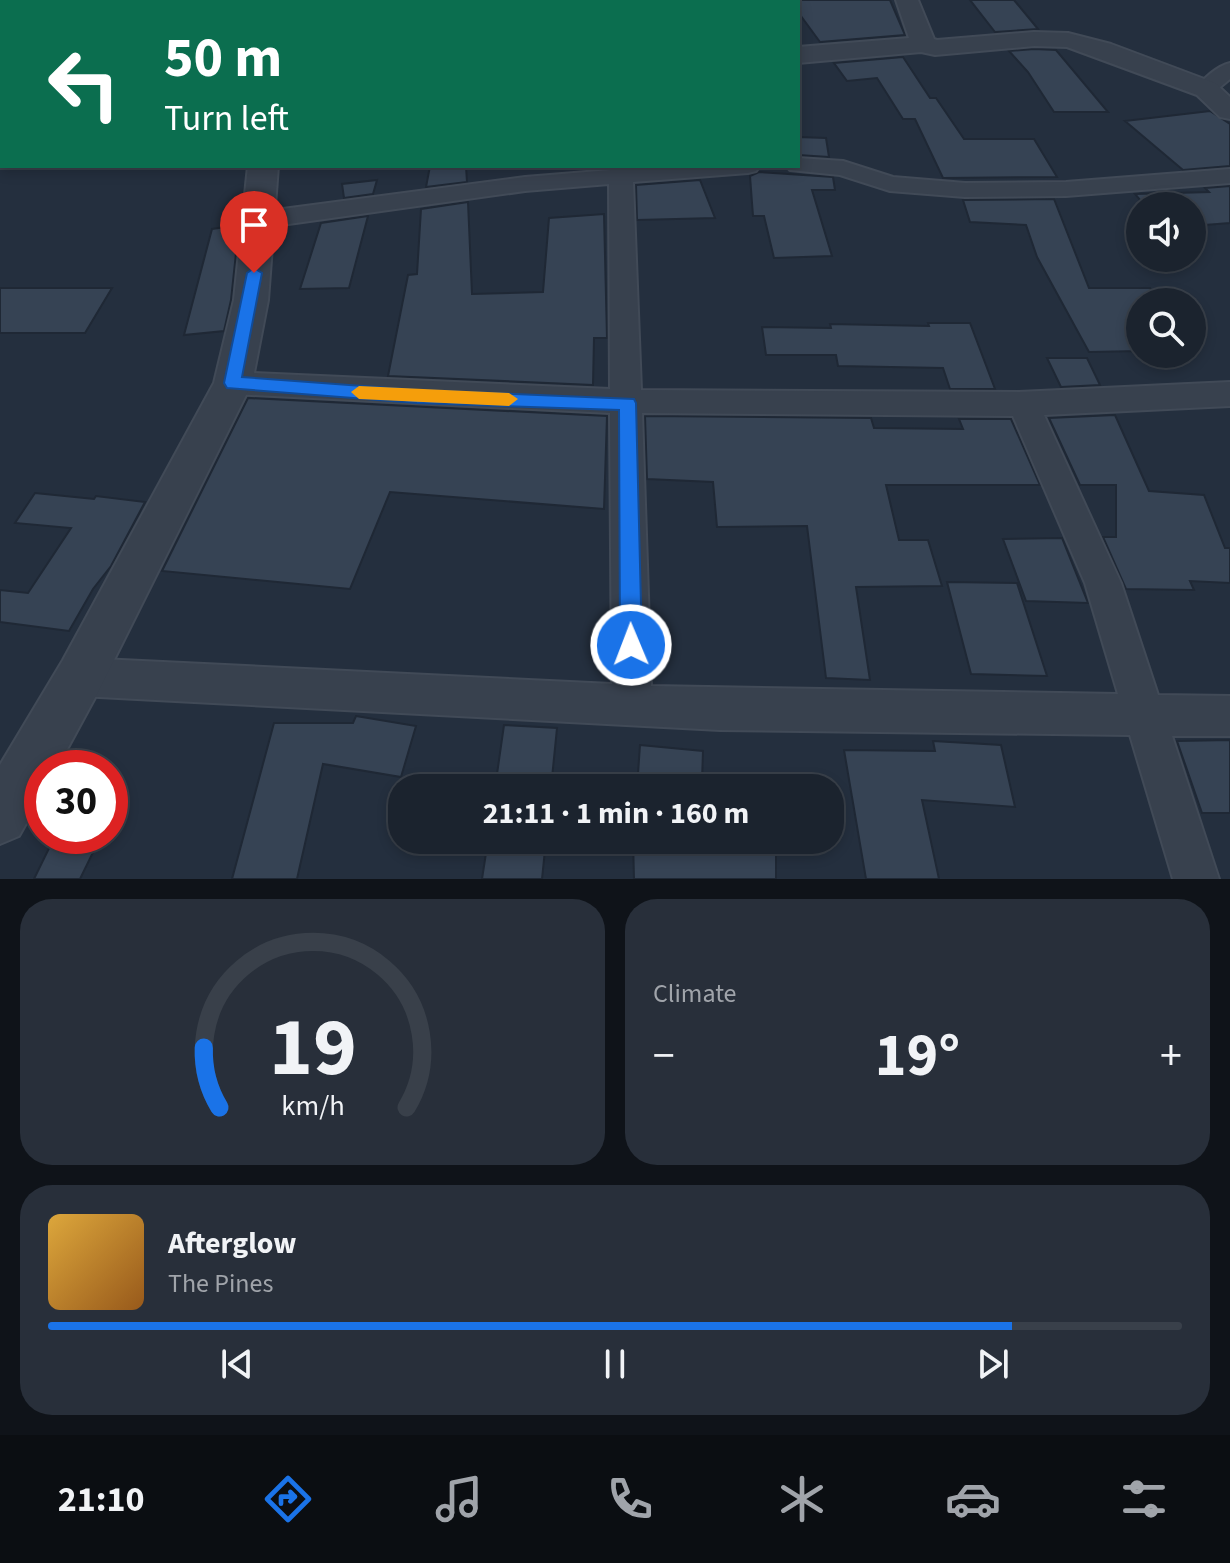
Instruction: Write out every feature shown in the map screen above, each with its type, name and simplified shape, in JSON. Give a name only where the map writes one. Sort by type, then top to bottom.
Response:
[{"type":"street","points":[[907,0],[923,44]]},
{"type":"street","points":[[800,55],[923,44],[935,48],[1034,39],[1068,40],[1102,49],[1206,89],[1230,111]]},
{"type":"street","points":[[1206,89],[1230,69]]},
{"type":"street","points":[[800,165],[843,168],[890,184],[965,190],[1066,189],[1230,176]]},
{"type":"street","points":[[0,817],[80,677],[233,383],[251,300],[263,168]]},
{"type":"street","points":[[260,220],[525,184],[701,168]]},
{"type":"street","points":[[621,177],[632,705]]},
{"type":"street","points":[[233,383],[417,397],[628,403],[1023,404],[1230,394]]},
{"type":"street","points":[[1023,404],[1103,583],[1196,879]]},
{"type":"street","points":[[80,677],[720,710],[1230,716]]},
{"type":"building","points":[[800,0],[890,0],[905,35],[820,42],[800,15]]},
{"type":"building","points":[[970,0],[1014,0],[1038,29],[995,32]]},
{"type":"building","points":[[1056,50],[1108,112],[1054,112],[1028,72],[1009,51]]},
{"type":"building","points":[[903,57],[930,98],[936,98],[964,139],[1034,139],[1057,177],[943,178],[915,119],[903,119],[877,78],[847,81],[834,63]]},
{"type":"building","points":[[1210,111],[1230,124],[1230,166],[1183,170],[1125,121]]},
{"type":"building","points":[[800,137],[826,138],[829,157],[800,155]]},
{"type":"building","points":[[430,168],[466,168],[467,182],[426,187]]},
{"type":"building","points":[[759,172],[833,177],[835,190],[812,190],[832,256],[774,258],[764,216],[753,216],[750,176]]},
{"type":"building","points":[[377,180],[373,194],[344,198],[342,184]]},
{"type":"building","points":[[700,180],[715,218],[637,220],[636,185]]},
{"type":"building","points":[[1230,186],[1230,223],[1206,225],[1206,192],[1209,192],[1205,188]]},
{"type":"building","points":[[1054,199],[1089,288],[1126,288],[1126,351],[1089,352],[1037,257],[1026,225],[970,222],[963,200]]},
{"type":"building","points":[[468,202],[472,294],[543,292],[549,218],[604,214],[607,338],[594,338],[593,385],[388,376],[408,275],[417,274],[421,209]]},
{"type":"building","points":[[368,216],[349,288],[300,289],[321,223]]},
{"type":"building","points":[[239,225],[231,300],[224,331],[184,335],[212,229]]},
{"type":"building","points":[[0,288],[112,288],[85,333],[0,333]]},
{"type":"building","points":[[928,323],[970,323],[995,389],[950,389],[943,368],[838,366],[836,355],[766,355],[762,327],[831,328],[830,324],[929,326]]},
{"type":"building","points":[[1047,358],[1087,358],[1100,385],[1061,387]]},
{"type":"building","points":[[248,398],[607,416],[604,509],[390,492],[350,589],[162,571]]},
{"type":"building","points":[[1115,415],[1149,491],[1204,495],[1225,548],[1230,548],[1230,583],[1190,581],[1194,590],[1126,589],[1103,537],[1116,537],[1116,485],[1080,485],[1049,418]]},
{"type":"building","points":[[645,416],[871,418],[874,428],[963,429],[959,419],[1011,419],[1040,485],[886,485],[899,540],[928,540],[942,586],[856,587],[870,680],[826,678],[807,526],[717,527],[713,482],[647,479]]},
{"type":"building","points":[[35,493],[145,502],[111,566],[93,589],[69,631],[0,622],[0,590],[28,593],[71,528],[15,523]]},
{"type":"building","points":[[1062,538],[1088,603],[1026,601],[1003,539]]},
{"type":"building","points":[[947,582],[1017,583],[1047,676],[971,674]]},
{"type":"building","points":[[356,716],[416,726],[402,774],[388,775],[323,764],[297,879],[232,879],[274,723],[353,723]]},
{"type":"building","points":[[504,725],[557,728],[552,774],[497,774]]},
{"type":"building","points":[[1230,740],[1230,813],[1202,813],[1177,741]]},
{"type":"building","points":[[933,741],[1001,745],[1015,807],[922,800],[939,879],[866,879],[844,750],[935,751]]},
{"type":"building","points":[[640,745],[703,751],[702,774],[638,774]]},
{"type":"building","points":[[46,854],[92,854],[80,879],[34,879]]},
{"type":"building","points":[[486,854],[545,854],[542,879],[482,879]]},
{"type":"building","points":[[633,854],[776,854],[776,879],[634,879]]},
{"type":"slow traffic","points":[[359,392],[509,399]]},
{"type":"route","points":[[254,273],[233,383],[417,397],[628,403],[631,645]]}]
